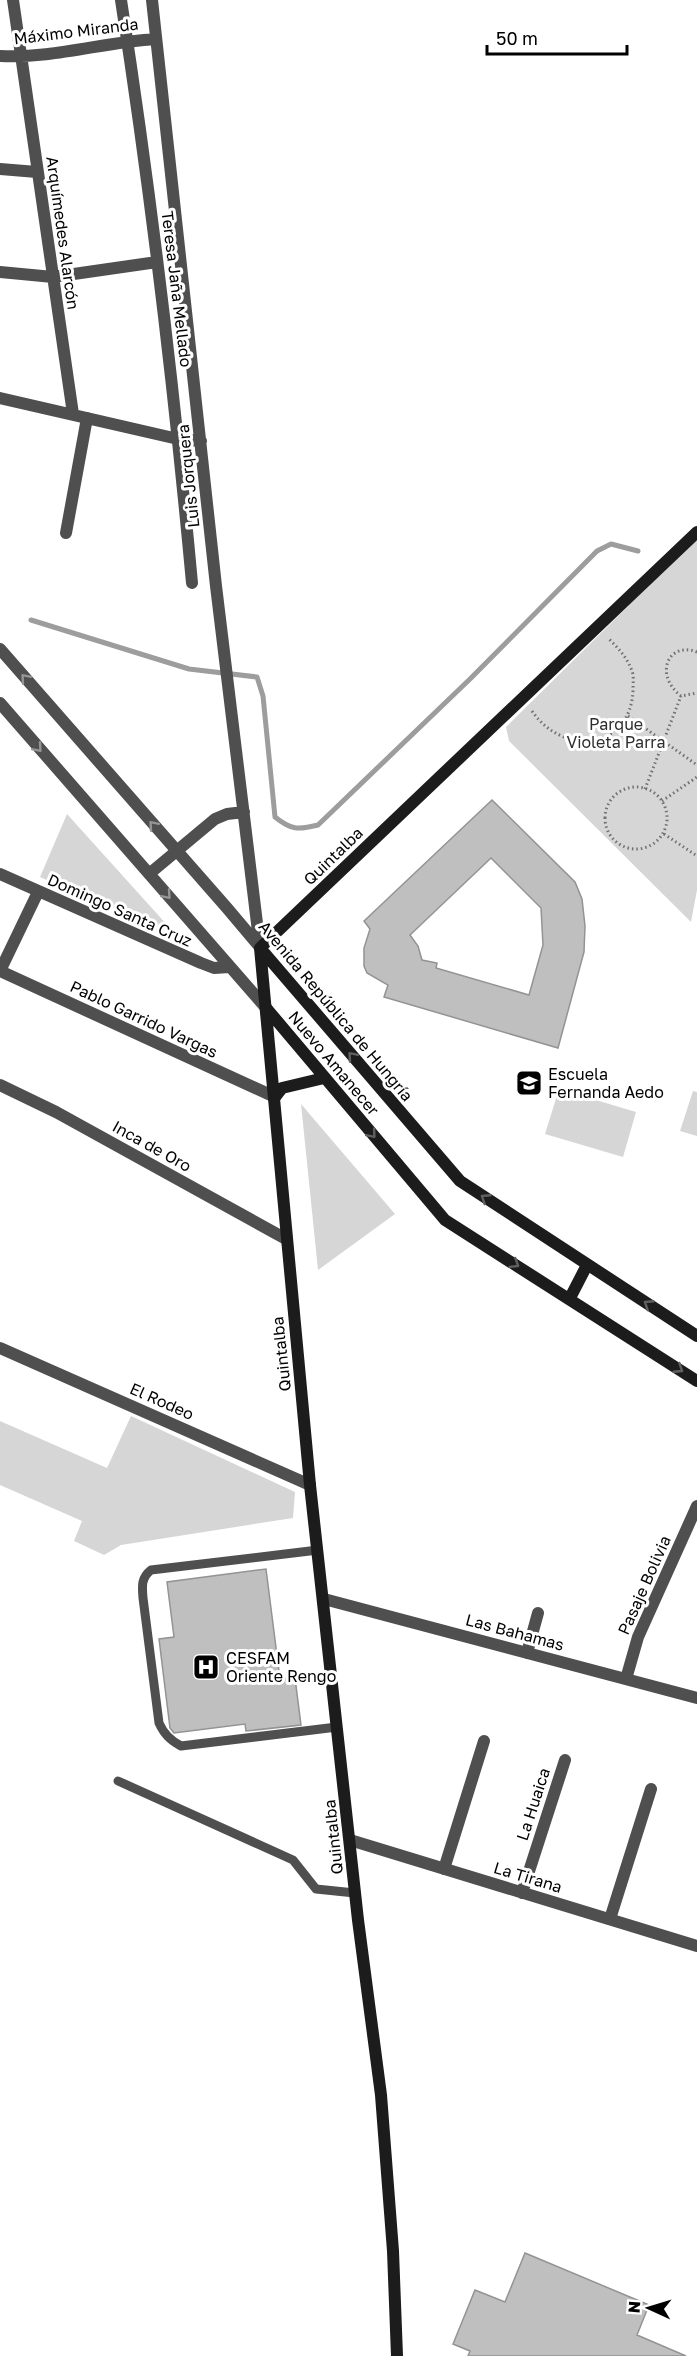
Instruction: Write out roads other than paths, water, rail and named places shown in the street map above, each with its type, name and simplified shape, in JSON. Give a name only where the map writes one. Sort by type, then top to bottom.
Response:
[{"type":"street","name":"Arquímedes Alarcón","points":[[13,0],[73,414]]},
{"type":"street","name":"Teresa Jaña Mellado","points":[[121,0],[157,262],[192,583]]},
{"type":"street","name":"Luis Jorquera","points":[[152,0],[226,666],[260,948]]},
{"type":"street","name":"Máximo Miranda","points":[[0,56],[22,57],[156,39]]},
{"type":"street","points":[[0,169],[37,172]]},
{"type":"street","points":[[0,272],[53,277],[157,262]]},
{"type":"street","points":[[0,398],[178,439],[201,441]]},
{"type":"street","points":[[66,533],[87,418]]},
{"type":"street","name":"Quintalba","points":[[397,2356],[393,2251],[381,2095],[355,1893],[310,1485],[260,948],[697,532]]},
{"type":"street","name":"Avenida República de Hungría","points":[[0,649],[227,908],[460,1182],[697,1336]]},
{"type":"street","name":"Nuevo Amanecer","points":[[0,704],[267,1009],[445,1220],[697,1381]]},
{"type":"street","points":[[149,874],[216,819],[227,814],[244,812]]},
{"type":"street","name":"Domingo Santa Cruz","points":[[0,873],[38,892],[201,963],[214,968],[229,967]]},
{"type":"street","points":[[0,971],[38,892]]},
{"type":"street","name":"Pablo Garrido Vargas","points":[[0,971],[275,1098]]},
{"type":"street","points":[[275,1098],[282,1088],[324,1078]]},
{"type":"street","name":"Inca de Oro","points":[[0,1085],[56,1112],[286,1239]]},
{"type":"street","points":[[570,1298],[587,1265]]},
{"type":"street","name":"El Rodeo","points":[[0,1348],[310,1485]]},
{"type":"street","name":"Pasaje Bolivia","points":[[626,1679],[638,1637],[697,1506]]},
{"type":"street","name":"Las Bahamas","points":[[324,1599],[697,1698]]},
{"type":"street","points":[[527,1653],[538,1613]]},
{"type":"street","points":[[444,1869],[484,1741]]},
{"type":"street","name":"La Huaica","points":[[522,1893],[565,1760]]},
{"type":"street","points":[[610,1919],[651,1789]]},
{"type":"street","name":"La Tirana","points":[[350,1840],[697,1946]]},
{"type":"lane","points":[[318,1550],[151,1570],[145,1575],[142,1585],[143,1598],[159,1723],[164,1733],[172,1741],[181,1746],[338,1727]]},
{"type":"lane","points":[[118,1780],[293,1860],[316,1889],[355,1893]]},
{"type":"waterway","points":[[31,620],[189,669],[257,677],[263,696],[275,817],[290,827],[305,828],[318,825],[470,679],[597,551],[611,544],[638,551]]},
{"type":"place","name":"Escuela Fernanda Aedo","points":[[529,1083]]},
{"type":"place","name":"CESFAM Oriente Rengo","points":[[206,1667]]},
{"type":"park label","name":"Parque Violeta Parra","points":[[616,733]]}]
